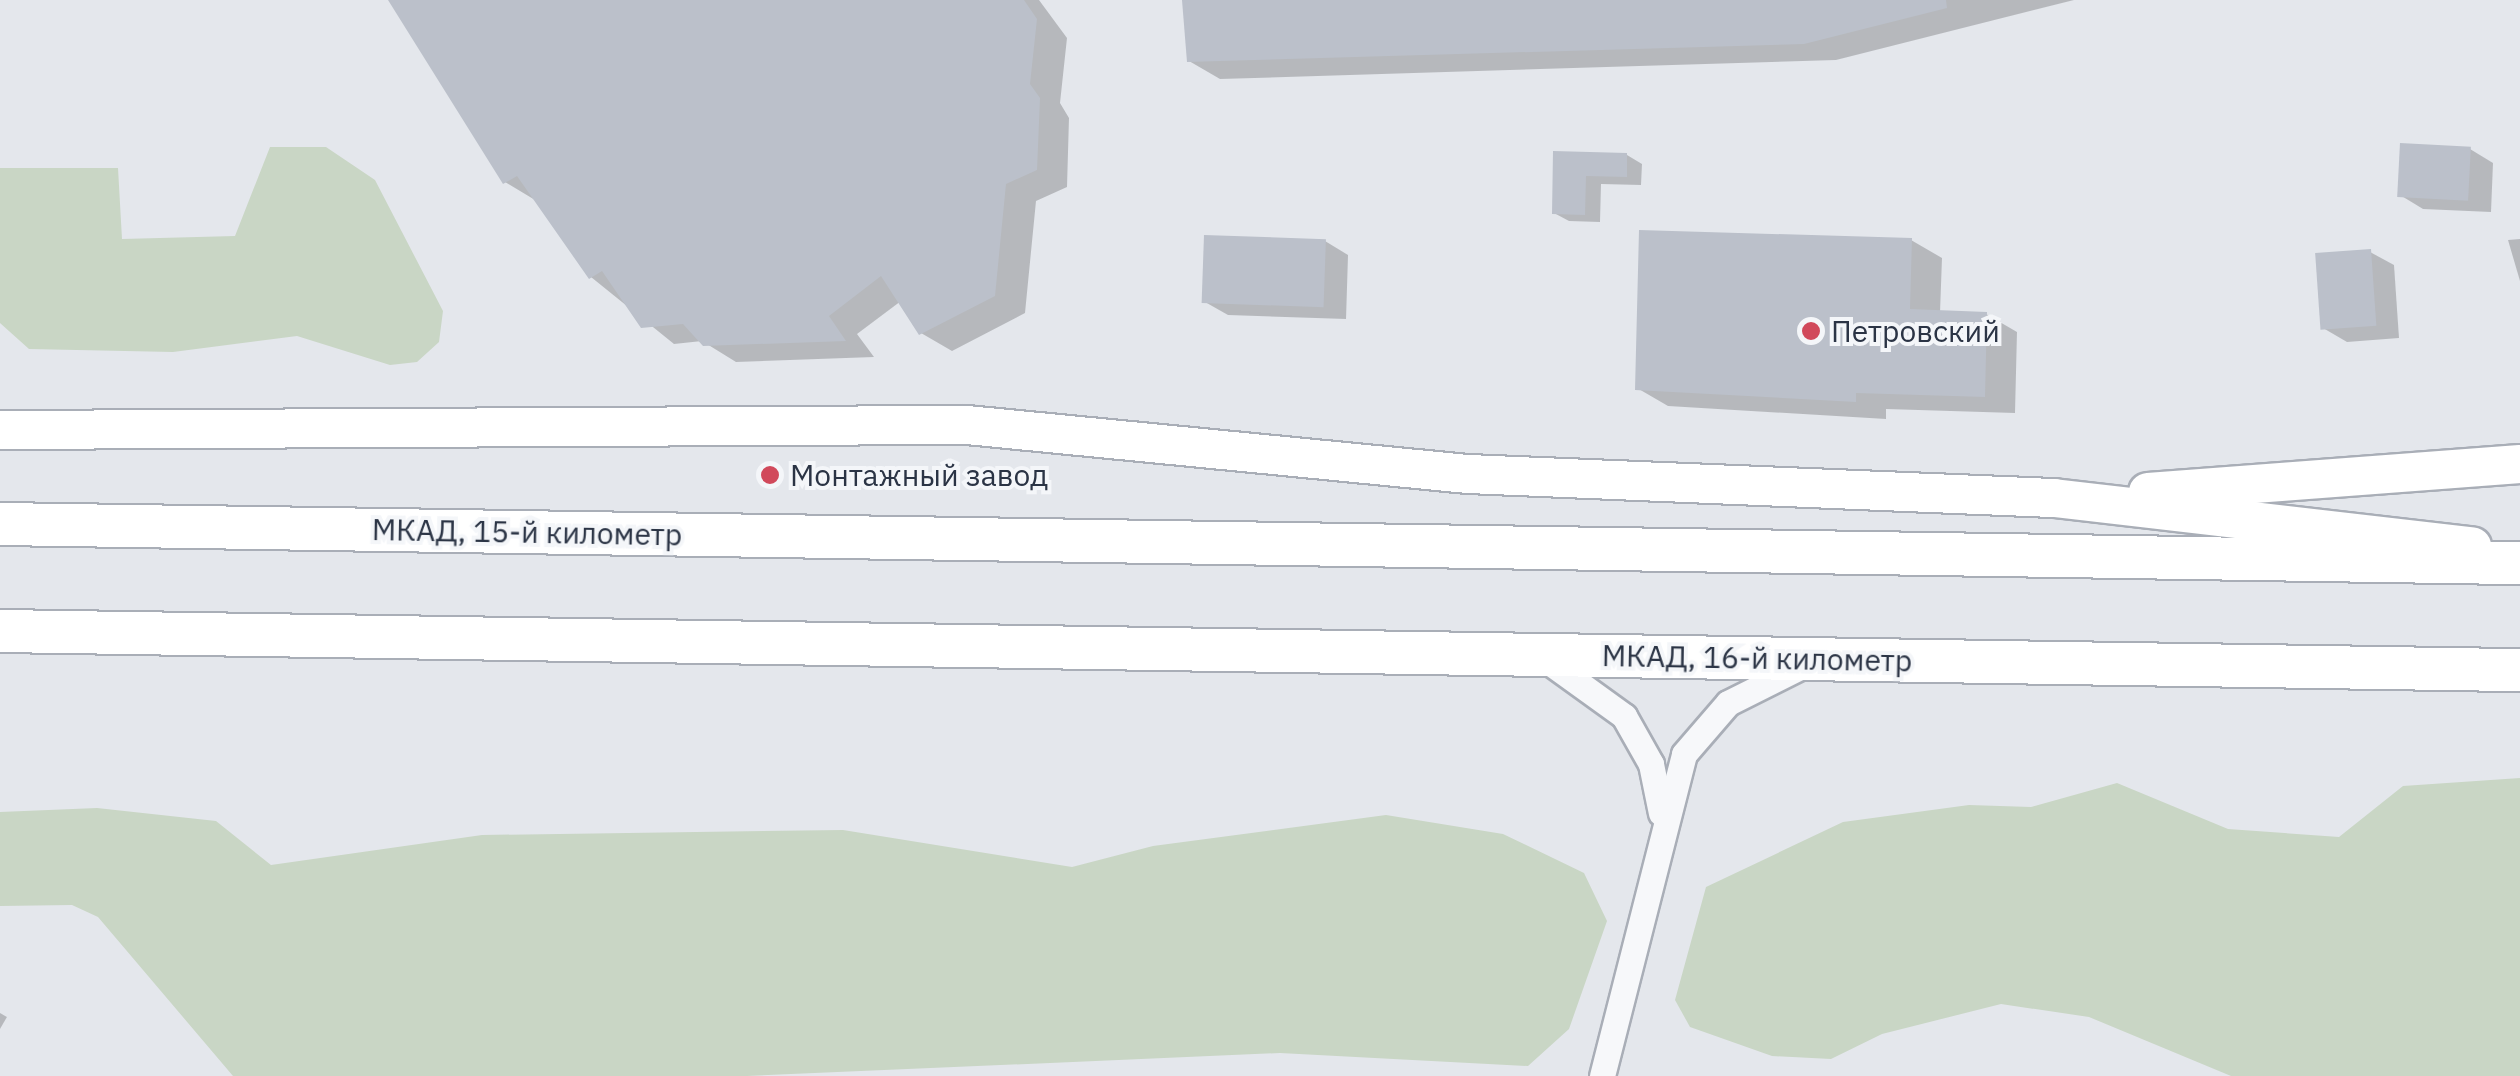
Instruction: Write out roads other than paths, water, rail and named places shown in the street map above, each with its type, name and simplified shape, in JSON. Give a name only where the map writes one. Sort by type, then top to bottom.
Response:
[{"type":"highway","name":"МКАД, 15-й километр","points":[[0,524],[2520,563]]},
{"type":"highway","points":[[0,631],[200,634]]},
{"type":"highway","name":"МКАД, 16-й километр","points":[[200,634],[2520,670]]},
{"type":"main road","points":[[0,430],[967,425],[1468,474],[2054,498],[2520,552]]},
{"type":"main road","points":[[2054,498],[2520,464]]},
{"type":"main road","points":[[0,648],[200,634]]},
{"type":"street","points":[[1534,655],[1584,679],[1624,716],[1651,764],[1661,817]]},
{"type":"street","points":[[1602,1076],[1661,817],[1684,754],[1728,703],[1786,670],[1852,659]]},
{"type":"place","name":"Петровский","points":[[1811,331]]},
{"type":"place","name":"Монтажный завод","points":[[770,475]]}]
